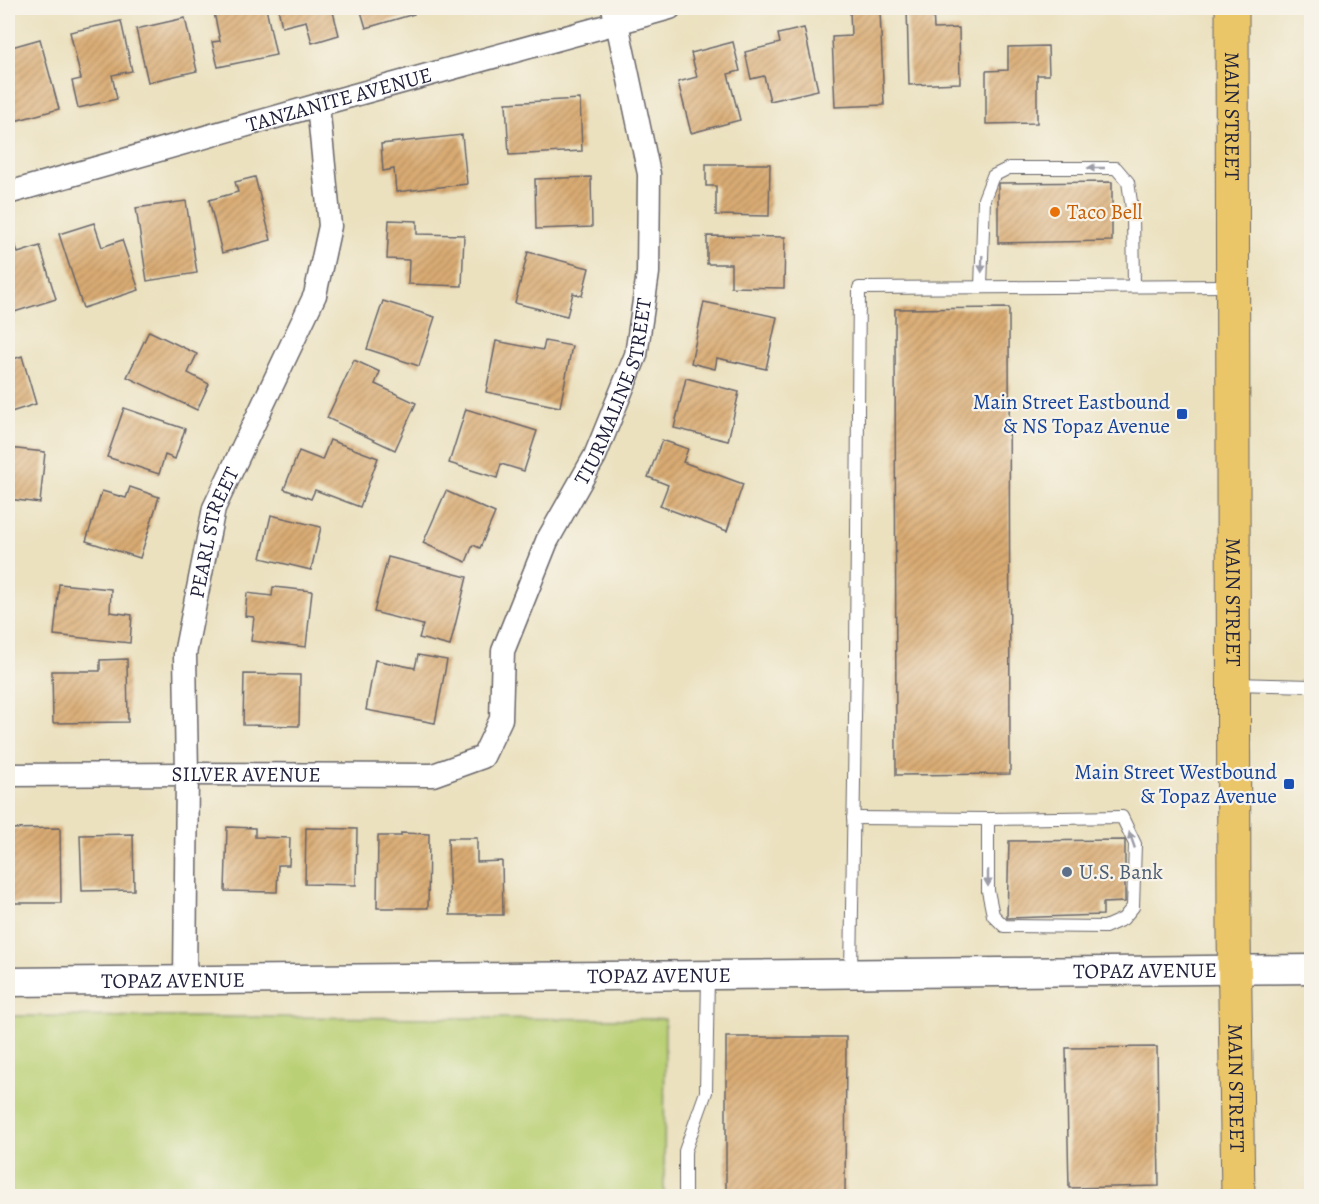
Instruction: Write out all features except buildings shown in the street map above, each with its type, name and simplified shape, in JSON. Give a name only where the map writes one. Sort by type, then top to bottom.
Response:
[{"type":"main road","name":"MAIN STREET","points":[[1232,8],[1235,971],[1238,1197]]},
{"type":"street","name":"TANZANITE AVENUE","points":[[8,193],[318,105],[615,16],[670,8]]},
{"type":"street","name":"TIURMALINE STREET","points":[[483,757],[501,718],[503,651],[547,540],[595,456],[636,355],[648,273],[650,174],[615,16]]},
{"type":"street","name":"PEARL STREET","points":[[185,981],[187,774],[185,654],[214,508],[315,295],[330,226],[318,105]]},
{"type":"street","name":"SILVER AVENUE","points":[[8,776],[433,775],[483,757]]},
{"type":"street","name":"TOPAZ AVENUE","points":[[8,982],[1311,969]]},
{"type":"lane","points":[[981,287],[984,199],[993,176],[1009,168],[1116,168],[1128,182],[1130,193],[1133,215],[1134,286]]},
{"type":"lane","points":[[851,974],[859,288],[1233,286]]},
{"type":"lane","points":[[1234,684],[1311,686]]},
{"type":"lane","points":[[853,819],[1122,817],[1135,844],[1133,907],[1123,920],[1106,927],[1004,926],[993,915],[988,891],[988,819]]},
{"type":"lane","points":[[685,1197],[685,1151],[706,1092],[708,976]]},
{"type":"green space","points":[[8,1016],[665,1019],[664,1196],[8,1196]]},
{"type":"place","name":"Taco Bell","points":[[1055,212]]},
{"type":"place","name":"Main Street Eastbound & NS Topaz Avenue","points":[[1182,414]]},
{"type":"place","name":"Main Street Westbound & Topaz Avenue","points":[[1289,784]]},
{"type":"place","name":"U.S. Bank","points":[[1067,872]]}]
